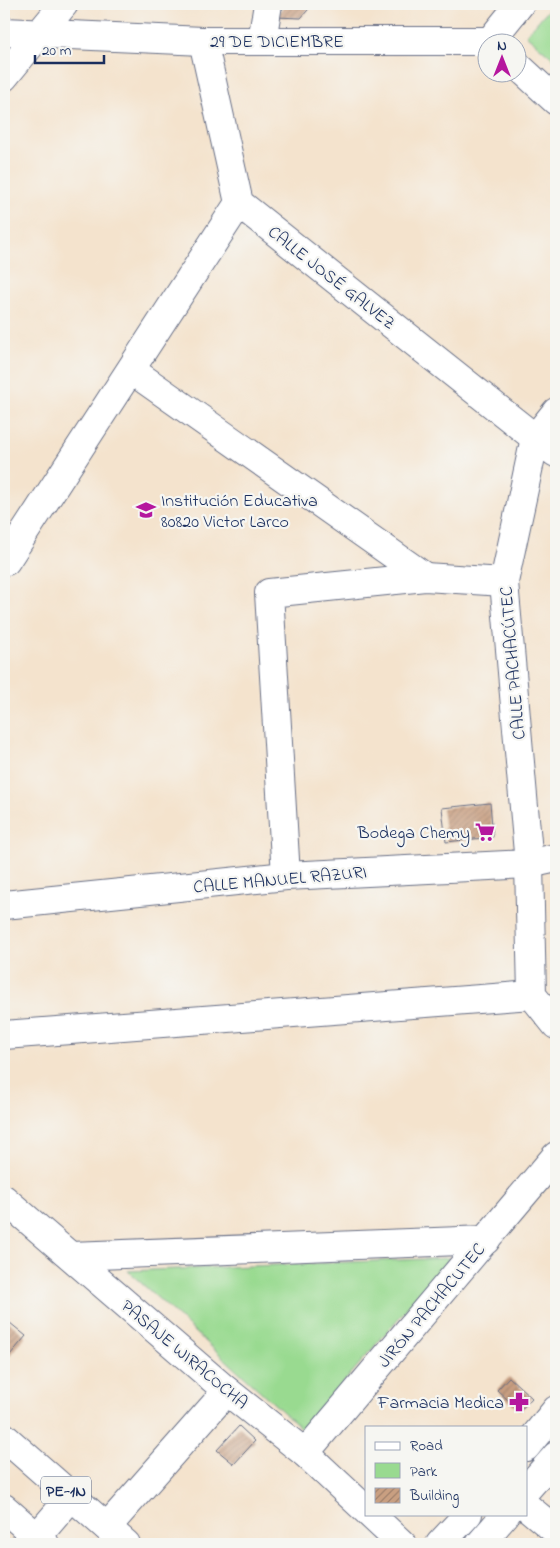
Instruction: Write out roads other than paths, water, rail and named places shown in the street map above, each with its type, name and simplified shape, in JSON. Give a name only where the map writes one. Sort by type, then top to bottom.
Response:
[{"type":"main road","points":[[4,77],[64,4]]},
{"type":"main road","points":[[262,41],[268,4]]},
{"type":"main road","points":[[499,32],[520,4]]},
{"type":"main road","name":"29 DE DICIEMBRE","points":[[4,32],[203,41],[478,42]]},
{"type":"main road","points":[[4,561],[6,561],[239,203],[203,41]]},
{"type":"main road","points":[[528,75],[556,101]]},
{"type":"main road","name":"CALLE JOSÉ GALVEZ","points":[[239,203],[546,446]]},
{"type":"main road","points":[[131,370],[425,577]]},
{"type":"main road","name":"CALLE PACHACÚTEC","points":[[529,864],[504,582],[556,412]]},
{"type":"main road","points":[[286,876],[269,593],[425,577],[504,582]]},
{"type":"main road","name":"CALLE MANUEL RAZURI","points":[[4,905],[286,876],[529,864],[556,858]]},
{"type":"main road","points":[[529,864],[532,995],[556,1025]]},
{"type":"main road","points":[[4,1035],[532,995]]},
{"type":"main road","name":"JIRÓN PACHACUTEC","points":[[305,1453],[556,1156]]},
{"type":"main road","name":"PASAJE WIRACOCHA","points":[[4,1199],[227,1391],[305,1453],[365,1509]]},
{"type":"main road","points":[[71,1256],[486,1240]]},
{"type":"main road","points":[[116,1536],[227,1391]]},
{"type":"main road","points":[[528,1445],[556,1410]]},
{"type":"main road","name":"PE-1N","points":[[4,1437],[116,1536]]},
{"type":"main road","points":[[528,1488],[556,1456]]},
{"type":"main road","points":[[4,1508],[38,1542],[72,1496]]},
{"type":"main road","points":[[528,1508],[556,1532]]},
{"type":"main road","points":[[372,1516],[402,1544]]},
{"type":"main road","points":[[440,1544],[466,1516]]},
{"type":"main road","points":[[480,1544],[504,1516]]},
{"type":"place","name":"Institución Educativa 80820 Victor Larco","points":[[146,510]]},
{"type":"place","name":"Bodega Chemy","points":[[485,832]]},
{"type":"place","name":"Farmacia Medica","points":[[519,1402]]}]
